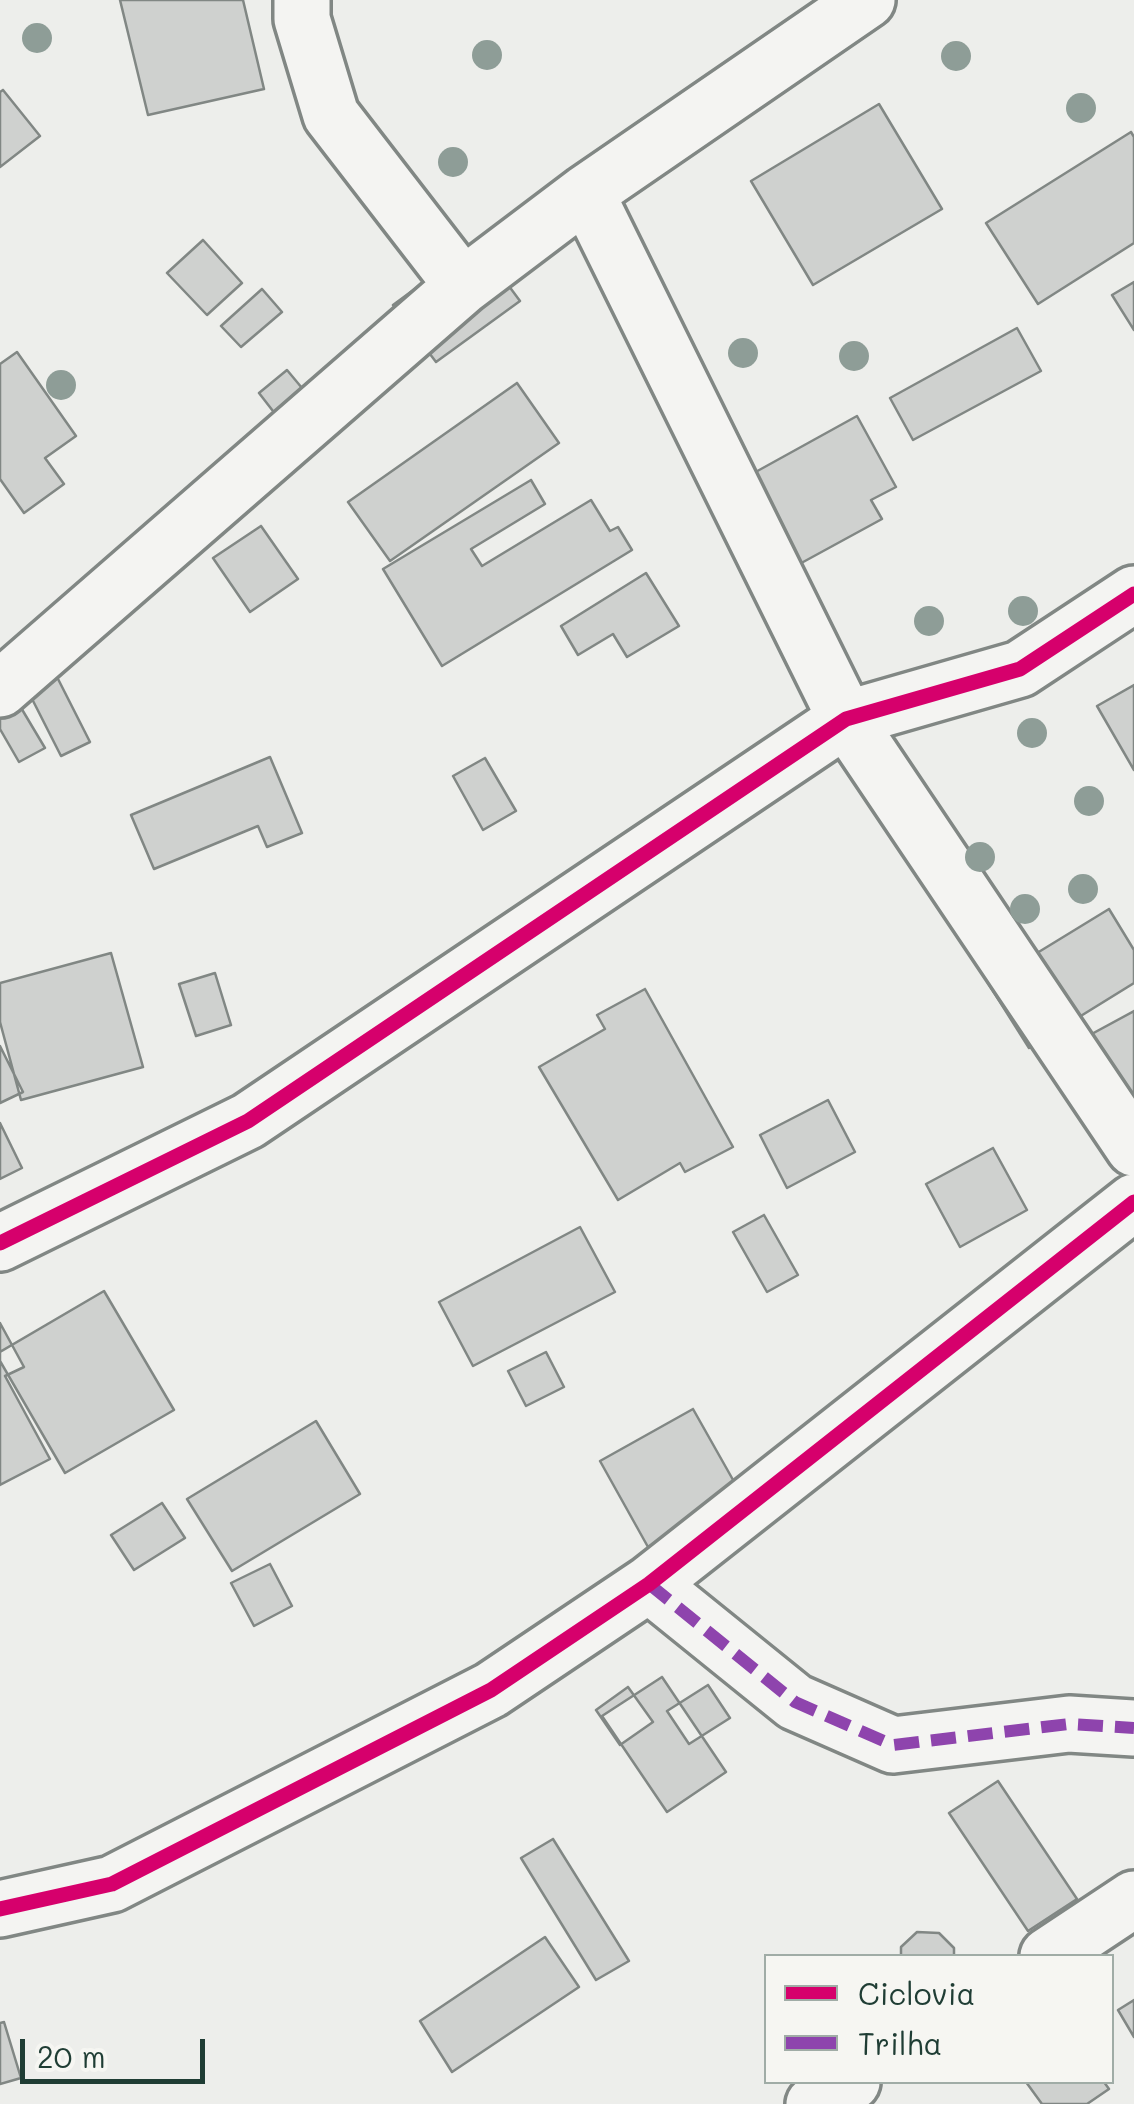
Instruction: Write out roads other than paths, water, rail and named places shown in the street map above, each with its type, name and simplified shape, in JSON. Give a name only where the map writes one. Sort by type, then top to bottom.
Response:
[{"type":"street","points":[[302,0],[302,19],[331,115],[463,286]]},
{"type":"street","points":[[0,689],[463,286],[586,193],[867,0]]},
{"type":"street","points":[[586,193],[846,719],[1134,1148]]},
{"type":"street","points":[[0,1242],[248,1121],[846,719],[1020,668],[1134,594]]},
{"type":"street","points":[[0,1909],[112,1884],[491,1690],[649,1584],[1134,1202]]},
{"type":"street","points":[[649,1584],[795,1702],[893,1745],[1069,1724],[1134,1728]]},
{"type":"street","points":[[1051,1954],[1134,1899]]},
{"type":"street","points":[[814,2104],[849,2084]]}]
